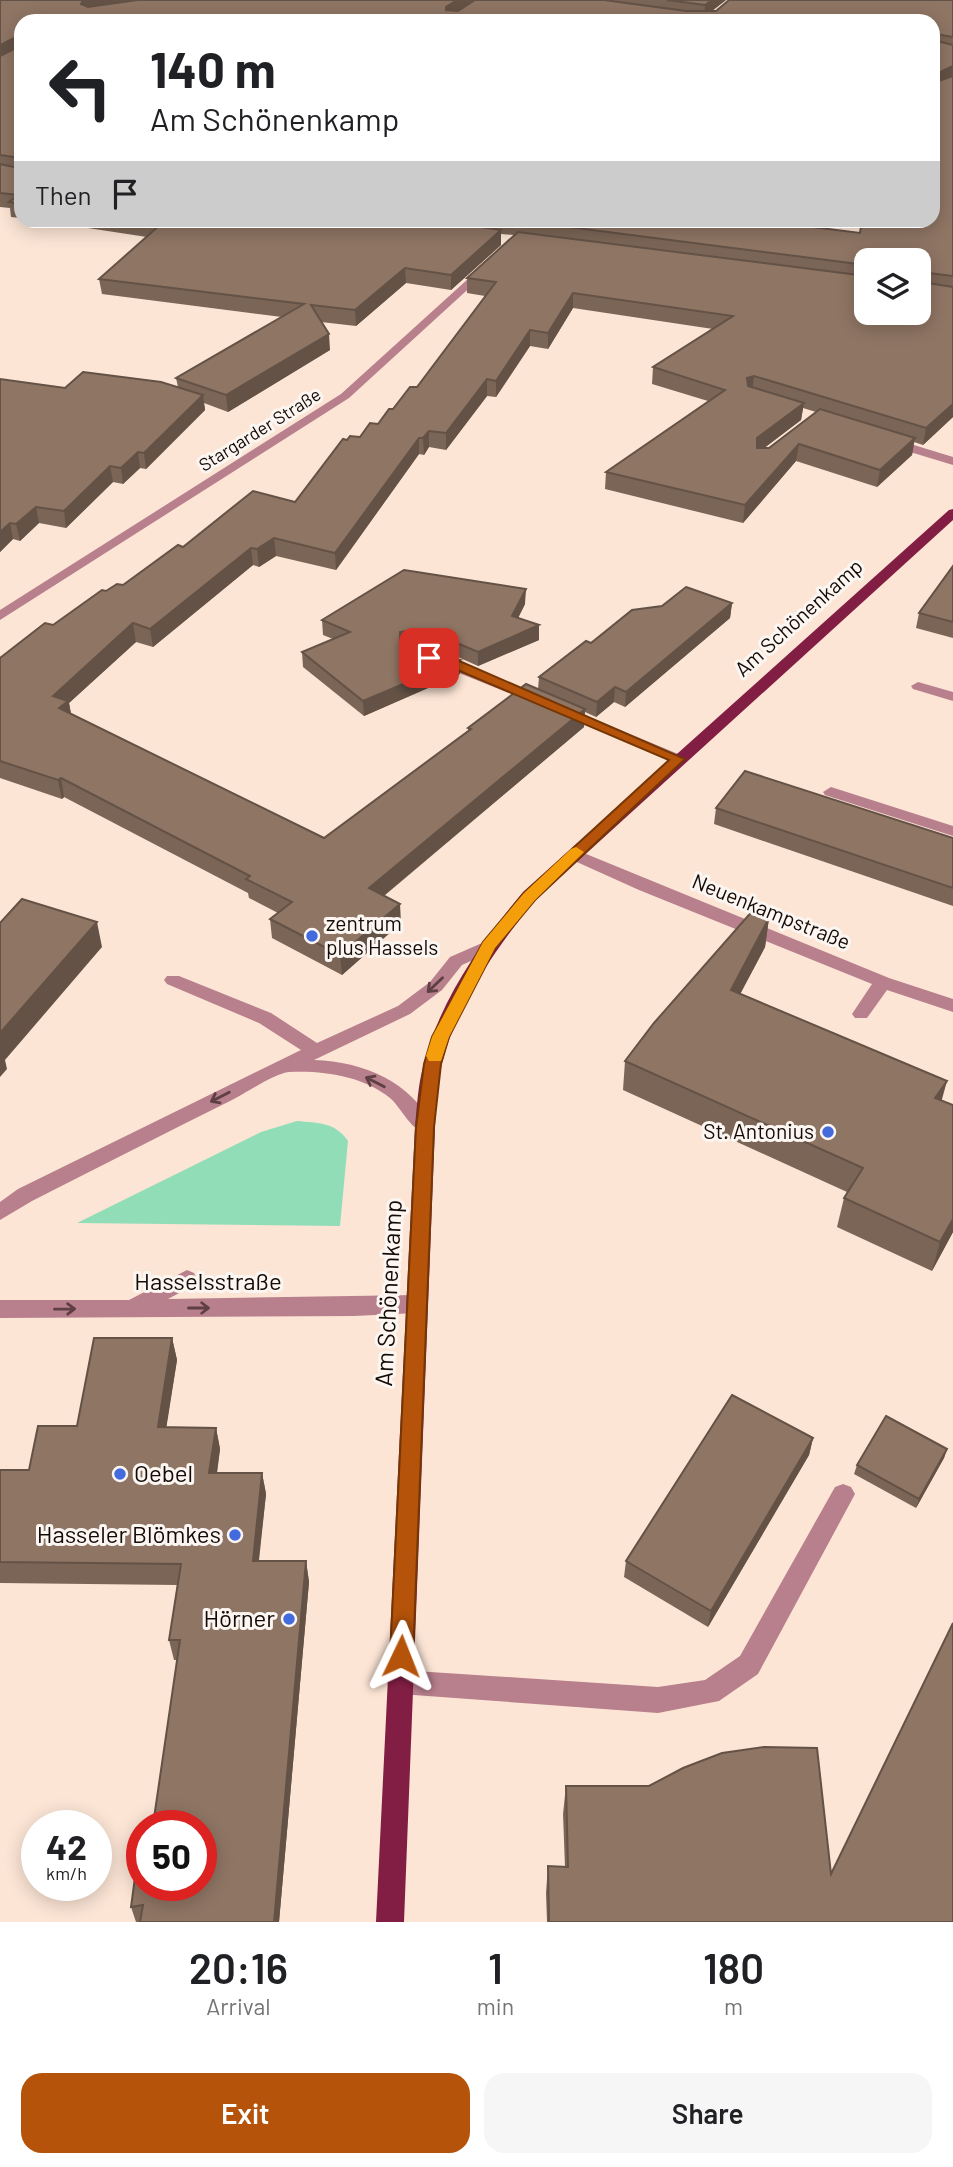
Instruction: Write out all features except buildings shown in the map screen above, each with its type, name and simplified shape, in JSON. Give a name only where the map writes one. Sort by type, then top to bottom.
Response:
[{"type":"main road","name":"Am Schönenkamp","points":[[390,1922],[425,1127],[432,1064],[441,1037],[489,946],[529,896],[953,513]]},
{"type":"street","name":"Stargarder Straße","points":[[0,616],[345,396],[496,259]]},
{"type":"street","points":[[882,439],[953,461]]},
{"type":"street","points":[[429,658],[453,663],[678,759]]},
{"type":"street","points":[[918,686],[953,697]]},
{"type":"street","points":[[831,792],[953,831]]},
{"type":"street","name":"Neuenkampstraße","points":[[574,854],[621,877],[883,982],[953,1006]]},
{"type":"street","points":[[0,1212],[25,1195],[281,1067],[404,1010],[436,986],[456,961],[489,946]]},
{"type":"street","points":[[173,980],[265,1018],[316,1051]]},
{"type":"street","points":[[861,1014],[883,982]]},
{"type":"street","points":[[281,1067],[339,1068],[366,1077],[404,1099],[425,1127]]},
{"type":"street","points":[[131,1308],[187,1279]]},
{"type":"street","name":"Hasselsstraße","points":[[0,1310],[342,1308],[416,1304]]},
{"type":"street","points":[[400,1682],[658,1700],[710,1692],[749,1665],[843,1493]]},
{"type":"green space","points":[[297,1121],[332,1127],[348,1141],[340,1226],[77,1223],[261,1132]]},
{"type":"slow traffic","points":[[435,1056],[441,1037],[489,946],[529,896],[576,852]]},
{"type":"place","name":"zentrum plus Hassels","points":[[312,936]]},
{"type":"place","name":"St. Antonius","points":[[828,1132]]},
{"type":"place","name":"Oebel","points":[[120,1474]]},
{"type":"place","name":"Hasseler Blömkes","points":[[235,1535]]},
{"type":"place","name":"Hörner","points":[[289,1619]]},
{"type":"route","points":[[401,1656],[425,1127],[432,1064],[441,1037],[489,946],[529,896],[678,759],[453,663],[429,658]]}]
